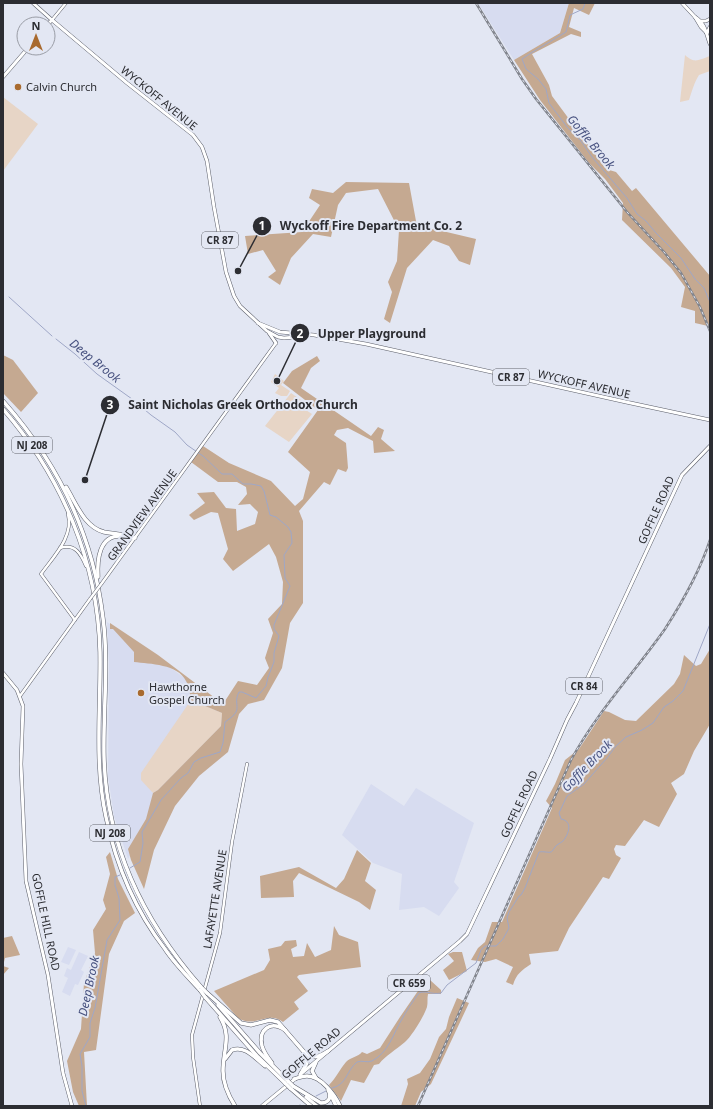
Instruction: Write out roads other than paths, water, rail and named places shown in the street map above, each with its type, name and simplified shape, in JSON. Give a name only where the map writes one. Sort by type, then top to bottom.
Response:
[{"type":"highway","name":"NJ 208","points":[[3,401],[30,433],[52,465],[70,499],[90,553],[104,621],[106,650],[105,766],[108,800],[115,833],[127,870],[148,913],[174,953],[206,995],[286,1082]]},
{"type":"highway","name":"NJ 208","points":[[3,410],[31,444],[56,484],[69,511],[87,564],[94,592],[100,651],[99,767],[104,806],[110,835],[122,872],[145,920],[170,956],[201,989]]},
{"type":"highway","points":[[52,465],[88,522],[103,532],[135,538]]},
{"type":"highway","points":[[99,592],[98,563],[100,552],[105,543],[110,538],[117,536],[135,538]]},
{"type":"highway","name":"NJ 208","points":[[206,995],[213,1006],[258,1056],[292,1087],[310,1106]]},
{"type":"highway","points":[[206,995],[241,1023],[251,1025],[276,1020],[290,1034],[304,1052],[310,1056],[314,1057],[328,1051]]},
{"type":"highway","points":[[213,1006],[223,1021],[227,1031],[224,1066],[225,1085],[235,1106]]},
{"type":"highway","points":[[286,1082],[266,1055],[262,1037],[265,1029],[273,1026],[281,1028],[290,1034]]},
{"type":"highway","points":[[224,1066],[226,1058],[230,1052],[235,1049],[244,1049],[286,1082]]},
{"type":"highway","points":[[300,1075],[307,1063],[304,1052]]},
{"type":"highway","points":[[316,1062],[312,1071],[316,1079]]},
{"type":"highway","points":[[294,1079],[305,1076],[316,1079],[334,1093],[340,1106]]},
{"type":"highway","points":[[325,1086],[336,1106]]},
{"type":"highway","points":[[292,1087],[318,1104],[328,1106]]},
{"type":"highway","points":[[318,1104],[326,1102],[329,1099],[330,1095],[328,1090]]},
{"type":"main road","name":"WYCKOFF AVENUE","points":[[33,3],[48,16]]},
{"type":"main road","points":[[682,3],[695,17],[701,28],[706,33]]},
{"type":"main road","points":[[695,17],[704,22],[710,19]]},
{"type":"main road","points":[[700,20],[704,26],[710,44]]},
{"type":"main road","name":"WYCKOFF AVENUE","points":[[56,23],[126,83],[188,130],[198,141],[207,161],[226,272],[231,291],[240,306],[267,331],[278,337],[284,338],[312,335]]},
{"type":"main road","points":[[706,33],[710,27]]},
{"type":"main road","points":[[3,77],[21,56]]},
{"type":"main road","name":"WYCKOFF AVENUE","points":[[258,323],[280,332],[312,335],[390,348],[710,420]]},
{"type":"main road","points":[[267,331],[276,343]]},
{"type":"main road","points":[[276,343],[280,332]]},
{"type":"main road","name":"GOFFLE ROAD","points":[[265,1105],[467,934],[682,475],[710,446]]},
{"type":"main road","name":"GOFFLE HILL ROAD","points":[[3,673],[20,696],[23,708],[21,764],[26,880],[48,975],[63,1073],[72,1106]]},
{"type":"street","points":[[55,16],[66,3]]},
{"type":"street","name":"GRANDVIEW AVENUE","points":[[20,696],[276,343]]},
{"type":"street","points":[[56,484],[67,513],[69,523],[67,533],[60,548],[41,574],[75,620]]},
{"type":"street","points":[[60,548],[71,547],[79,552],[84,561],[94,592]]},
{"type":"street","name":"LAFAYETTE AVENUE","points":[[200,1106],[192,1057],[192,1035],[220,933],[232,842],[247,764]]},
{"type":"waterway","name":"Goffle Brook","points":[[585,3],[583,9],[570,15],[566,32],[522,59],[526,69],[538,79],[546,89],[549,103],[567,127],[581,141],[592,157],[627,198],[637,214],[646,221],[681,258],[695,279],[704,288],[710,302]]},
{"type":"waterway","name":"Deep Brook","points":[[9,297],[52,336]]},
{"type":"waterway","name":"Deep Brook","points":[[56,339],[97,374],[175,432],[187,445],[203,456],[222,474],[232,474],[243,484],[261,486],[264,491],[270,515],[276,517],[288,527],[291,532],[292,543],[284,555],[285,578],[290,586],[274,625],[274,629],[279,636],[274,653],[274,662],[266,686],[256,698],[239,692],[236,712],[225,722],[223,743],[220,752],[201,758],[194,762],[188,773],[181,778],[161,800],[142,832],[143,843],[140,862],[130,868]]},
{"type":"waterway","name":"Goffle Brook","points":[[332,1088],[344,1081],[357,1062],[372,1061],[383,1053],[406,1012],[419,993],[441,993],[447,985],[476,963],[481,950],[485,946],[496,946],[503,939],[509,928],[507,918],[509,912],[525,888],[539,852],[551,852],[567,835],[569,828],[567,822],[561,819],[559,813],[567,796],[584,784],[615,747],[626,737],[653,723],[664,707],[673,701],[683,691],[710,624]]},
{"type":"waterway","name":"Deep Brook","points":[[86,1106],[82,1091],[82,1066],[80,1054],[90,1037],[90,1023],[95,1008],[107,940],[120,920],[119,898],[115,885],[115,877],[120,875]]},
{"type":"waterway","name":"Goffle Brook","points":[[316,1096],[326,1091]]},
{"type":"railway","points":[[476,3],[522,79],[536,99],[627,212],[681,273],[700,307],[710,331]]},
{"type":"railway","points":[[418,1106],[571,760],[592,725],[665,629],[690,586],[710,540]]},
{"type":"place","name":"Calvin Church","points":[[18,87]]},
{"type":"place","name":"Wyckoff Fire Department Co. 2","points":[[238,271]]},
{"type":"place","name":"Upper Playground","points":[[277,381]]},
{"type":"place","name":"Saint Nicholas Greek Orthodox Church","points":[[85,480]]},
{"type":"place","name":"Hawthorne Gospel Church","points":[[141,693]]}]
